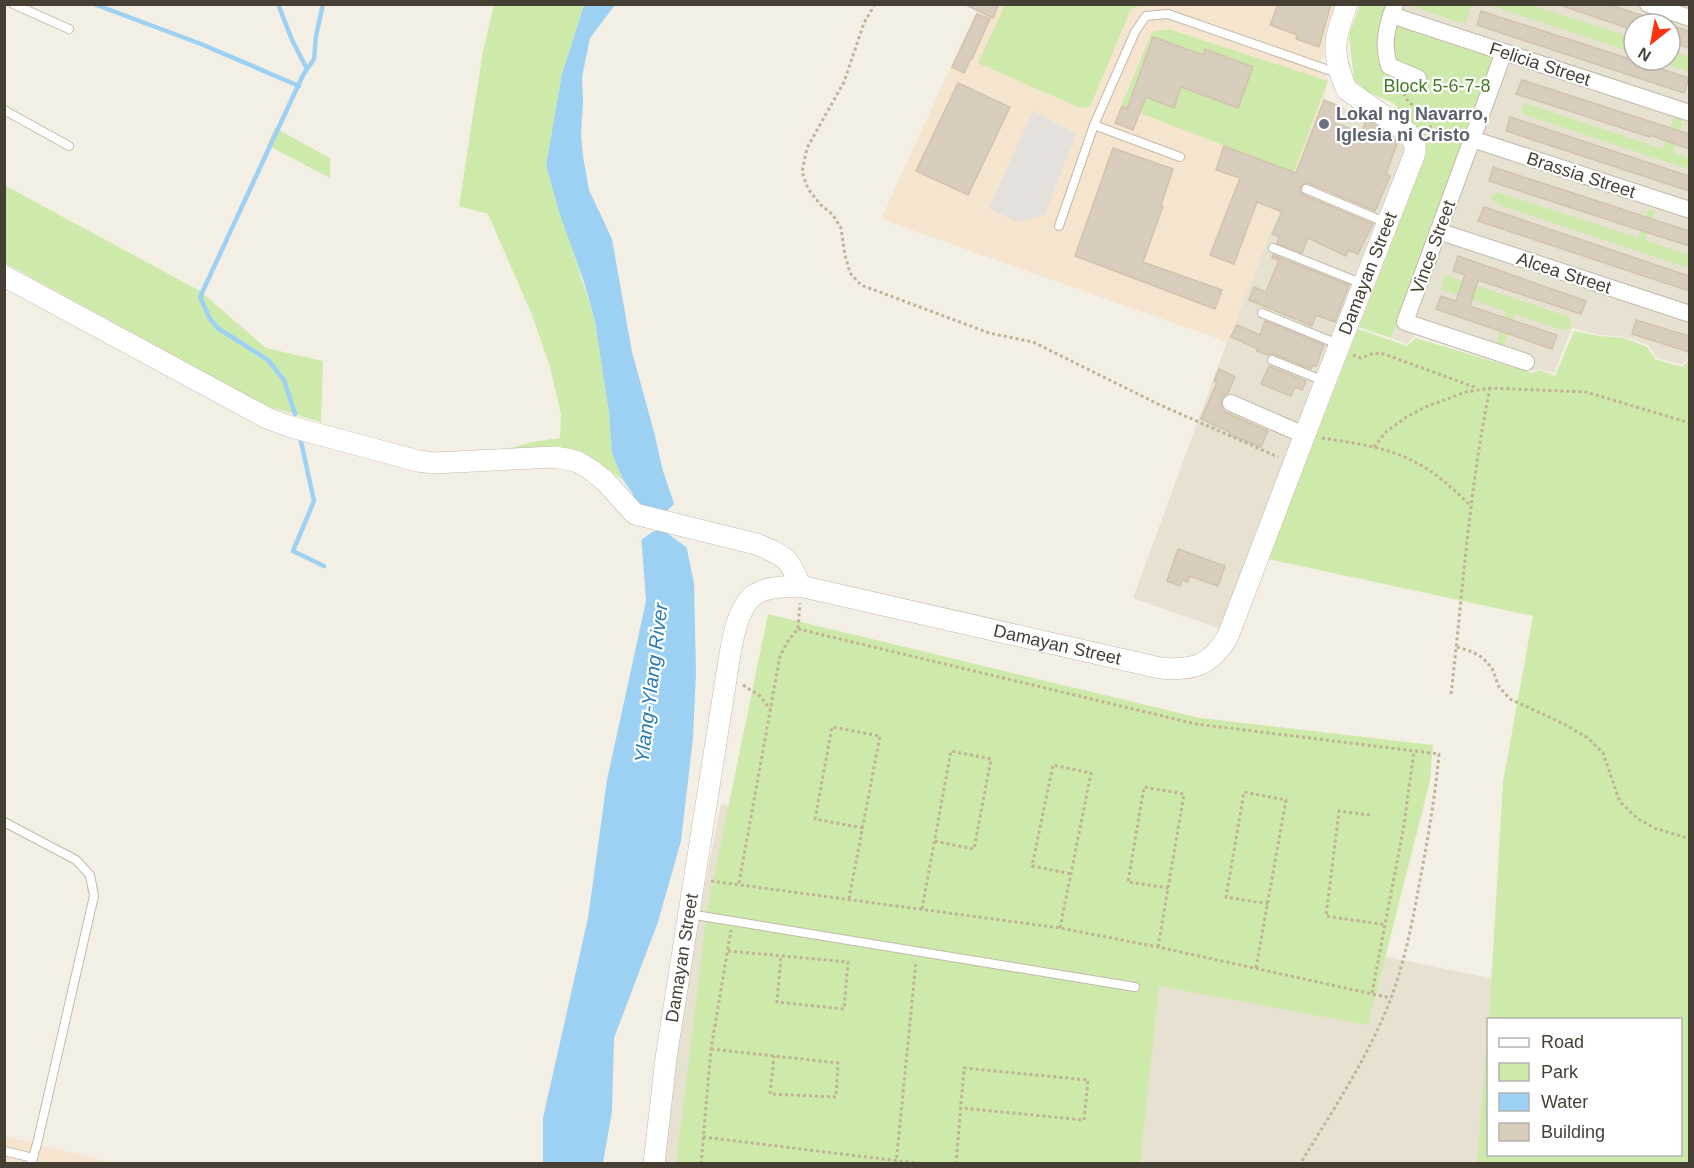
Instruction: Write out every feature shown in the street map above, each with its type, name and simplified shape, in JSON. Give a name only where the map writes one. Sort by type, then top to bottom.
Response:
[{"type":"street","name":"Damayan Street","points":[[654,1164],[666,1058],[726,679],[735,629],[741,612],[754,595],[773,587],[800,586],[1160,668],[1195,667],[1214,656],[1222,647],[1415,153],[1414,143],[1407,132],[1347,90],[1335,54],[1335,41],[1347,4]]},
{"type":"street","points":[[1655,5],[1689,18]]},
{"type":"street","points":[[1393,10],[1384,38],[1386,56],[1389,66],[1412,76]]},
{"type":"street","name":"Felicia Street","points":[[1393,10],[1504,52],[1689,113]]},
{"type":"street","name":"Vince Street","points":[[1504,52],[1406,322],[1527,362]]},
{"type":"street","name":"Brassia Street","points":[[1472,139],[1689,210]]},
{"type":"street","name":"Alcea Street","points":[[1438,231],[1689,314]]},
{"type":"street","points":[[4,276],[267,418],[288,426],[418,461],[433,463],[554,457],[578,462],[604,481],[635,514],[756,544],[774,551],[794,568],[800,586]]},
{"type":"street","points":[[1230,403],[1304,435]]},
{"type":"lane","points":[[13,4],[69,29]]},
{"type":"lane","points":[[1059,226],[1094,125],[1135,32],[1146,16],[1168,14],[1340,74]]},
{"type":"lane","points":[[4,111],[69,146]]},
{"type":"lane","points":[[1094,125],[1180,157]]},
{"type":"lane","points":[[1306,189],[1388,223]]},
{"type":"lane","points":[[1273,248],[1364,284]]},
{"type":"lane","points":[[1262,313],[1340,345]]},
{"type":"lane","points":[[1272,360],[1325,382]]},
{"type":"lane","points":[[4,822],[76,860],[90,875],[94,896],[32,1161],[4,1151]]},
{"type":"lane","points":[[688,914],[1135,987]]},
{"type":"path","points":[[875,4],[864,23],[844,82],[807,148],[802,172],[808,189],[820,205],[833,215],[841,228],[850,273],[861,285],[946,317],[989,333],[1034,342],[1158,404],[1293,464]]},
{"type":"path","points":[[1412,76],[1404,95],[1427,118],[1437,136],[1450,139],[1458,137],[1472,139]]},
{"type":"path","points":[[1340,345],[1361,358],[1374,353],[1384,354],[1479,389]]},
{"type":"path","points":[[1451,694],[1482,427],[1491,388]]},
{"type":"path","points":[[1374,447],[1386,432],[1425,407],[1466,392],[1491,388],[1586,392],[1689,423]]},
{"type":"path","points":[[1304,435],[1374,447],[1418,463],[1444,481],[1472,507]]},
{"type":"path","points":[[739,884],[780,656],[798,629],[800,586]]},
{"type":"path","points":[[798,629],[1196,724],[1439,754],[1429,833],[1413,917],[1397,982],[1379,1027],[1300,1164]]},
{"type":"path","points":[[1457,647],[1483,658],[1492,668],[1499,687],[1510,699],[1588,738],[1603,753],[1620,802],[1638,818],[1654,828],[1689,839]]},
{"type":"path","points":[[726,679],[747,686],[760,696],[770,709]]},
{"type":"path","points":[[849,899],[880,736],[832,727],[815,819],[862,828]]},
{"type":"path","points":[[922,909],[934,842],[951,751],[991,759],[974,849],[934,842]]},
{"type":"path","points":[[1372,993],[1404,825],[1414,751]]},
{"type":"path","points":[[1060,928],[1071,874],[1091,773],[1053,765],[1032,866],[1071,874]]},
{"type":"path","points":[[1158,947],[1184,794],[1144,787],[1128,882],[1168,888]]},
{"type":"path","points":[[1256,968],[1268,904],[1286,800],[1244,792],[1226,897],[1268,904]]},
{"type":"path","points":[[1370,815],[1340,811],[1326,916],[1386,925]]},
{"type":"path","points":[[694,879],[1060,928],[1391,998]]},
{"type":"path","points":[[701,1164],[711,1049],[732,922]]},
{"type":"path","points":[[728,951],[848,962],[844,1009],[777,1002],[781,956]]},
{"type":"path","points":[[896,1162],[917,952]]},
{"type":"path","points":[[711,1049],[838,1063],[836,1097],[770,1094],[774,1056]]},
{"type":"path","points":[[956,1164],[964,1068],[1088,1080],[1084,1120],[961,1108]]},
{"type":"path","points":[[703,1137],[924,1164]]},
{"type":"shaded area","points":[[1387,4],[1689,5],[1689,359],[1682,365],[1656,357],[1648,345],[1624,337],[1600,335],[1572,328],[1554,373],[1540,369],[1532,371],[1415,335],[1407,344],[1391,338],[1464,152]]},
{"type":"shaded area","points":[[979,5],[1340,5],[1321,60],[1328,81],[1324,99],[1227,342],[881,219]]},
{"type":"shaded area","points":[[1324,99],[1383,126],[1404,143],[1406,150],[1220,629],[1133,598],[1227,342]]},
{"type":"shaded area","points":[[1033,111],[1076,134],[1045,215],[1017,222],[989,208]]},
{"type":"shaded area","points":[[721,804],[1150,907],[1679,1018],[1487,1018],[1487,1156],[1682,1156],[1682,1019],[1689,1020],[1689,1163],[664,1164],[676,1033]]},
{"type":"shaded area","points":[[4,1136],[37,1144],[114,1163],[5,1163]]},
{"type":"green space","points":[[1005,4],[1143,5],[1131,9],[1090,107],[1080,108],[978,63]]},
{"type":"green space","points":[[1414,4],[1472,5],[1465,24],[1413,7]]},
{"type":"green space","points":[[494,5],[584,5],[562,74],[546,165],[595,321],[609,413],[612,452],[623,480],[598,462],[501,451],[532,442],[560,438],[561,414],[550,367],[532,315],[488,214],[459,206],[483,51]]},
{"type":"green space","name":"Block 5-6-7-8","points":[[1360,5],[1387,5],[1488,55],[1493,63],[1464,152],[1391,338],[1359,327],[1424,160],[1422,133],[1402,115],[1395,104],[1368,92],[1354,80],[1349,35]]},
{"type":"green space","points":[[1489,5],[1531,5],[1622,34],[1622,49]]},
{"type":"green space","points":[[1169,29],[1328,81],[1294,172],[1121,106],[1152,32]]},
{"type":"green space","points":[[1682,54],[1689,57],[1689,72],[1682,70]]},
{"type":"green space","points":[[1525,103],[1663,149],[1674,116],[1683,120],[1673,152],[1689,158],[1689,169],[1523,114]]},
{"type":"green space","points":[[275,128],[330,158],[330,178],[267,145]]},
{"type":"green space","points":[[4,185],[200,291],[266,348],[323,361],[321,422],[267,406],[5,263]]},
{"type":"green space","points":[[1497,192],[1638,238],[1648,209],[1655,211],[1645,240],[1689,255],[1689,268],[1497,204],[1491,197]]},
{"type":"green space","points":[[1445,275],[1569,317],[1572,328],[1563,330],[1514,314],[1503,346],[1496,344],[1506,311],[1441,289]]},
{"type":"green space","points":[[1358,329],[1407,346],[1416,338],[1532,373],[1540,370],[1555,376],[1574,331],[1624,338],[1647,347],[1655,359],[1682,367],[1689,360],[1689,1163],[1477,1163],[1487,1038],[1487,1156],[1682,1156],[1682,1018],[1489,1018],[1503,782],[1533,616],[1268,559]]},
{"type":"green space","points":[[768,614],[1200,718],[1433,745],[1430,781],[1368,1025],[1159,986],[1140,1163],[676,1164],[707,911]]},
{"type":"water","name":"Ylang-Ylang River","points":[[584,5],[615,5],[590,38],[582,77],[583,156],[589,190],[612,239],[632,352],[663,471],[683,530],[694,583],[696,673],[693,738],[681,841],[658,922],[614,1038],[612,1111],[603,1163],[543,1164],[543,1118],[588,918],[607,780],[646,601],[640,521],[633,494],[623,480],[612,453],[609,413],[595,321],[546,165],[562,74]]},
{"type":"pier","points":[[676,502],[690,550],[663,530],[654,531],[638,542],[637,521],[654,514],[664,514]]},
{"type":"building","points":[[964,4],[999,4],[993,18]]},
{"type":"building","points":[[1278,4],[1331,4],[1319,47],[1296,39],[1297,35],[1270,25]]},
{"type":"building","points":[[1564,4],[1608,4],[1632,12],[1622,12],[1622,26],[1563,6]]},
{"type":"building","points":[[1481,11],[1622,56],[1622,72],[1670,72],[1689,78],[1684,93],[1477,25]]},
{"type":"building","points":[[977,14],[990,19],[964,73],[952,67]]},
{"type":"building","points":[[1682,29],[1689,31],[1689,48],[1682,46]]},
{"type":"building","points":[[1153,37],[1203,55],[1205,49],[1253,67],[1238,108],[1181,87],[1174,108],[1146,97],[1133,130],[1115,123],[1122,106],[1127,109]]},
{"type":"building","points":[[1522,80],[1689,134],[1689,149],[1516,94]]},
{"type":"building","points":[[958,83],[1010,107],[968,195],[916,171]]},
{"type":"building","points":[[1324,100],[1341,107],[1335,123],[1361,133],[1367,119],[1383,130],[1381,134],[1398,141],[1386,174],[1390,176],[1375,211],[1308,183],[1300,187],[1304,195],[1373,224],[1358,254],[1348,250],[1346,256],[1308,238],[1302,253],[1277,243],[1279,237],[1272,234],[1282,212],[1257,202],[1234,264],[1210,255],[1240,178],[1216,170],[1224,146],[1296,173]]},
{"type":"building","points":[[1510,117],[1689,176],[1689,191],[1506,131]]},
{"type":"building","points":[[1113,148],[1173,169],[1161,205],[1163,206],[1143,262],[1222,290],[1215,309],[1075,256]]},
{"type":"building","points":[[1493,167],[1689,231],[1689,246],[1489,181]]},
{"type":"building","points":[[1484,207],[1689,276],[1689,291],[1478,221]]},
{"type":"building","points":[[1273,255],[1349,285],[1335,322],[1316,315],[1312,326],[1249,300],[1254,287],[1266,292],[1279,260],[1272,258]]},
{"type":"building","points":[[1458,256],[1586,301],[1581,314],[1478,280],[1470,306],[1557,335],[1552,349],[1436,309],[1441,296],[1456,301],[1465,275],[1453,271]]},
{"type":"building","points":[[1636,320],[1689,336],[1689,352],[1632,334]]},
{"type":"building","points":[[1265,321],[1324,345],[1316,366],[1313,365],[1311,369],[1274,354],[1268,355],[1231,337],[1237,325],[1260,335]]},
{"type":"building","points":[[1269,366],[1306,381],[1302,390],[1295,387],[1291,396],[1261,384]]},
{"type":"building","points":[[1219,369],[1235,377],[1228,393],[1221,399],[1222,409],[1268,431],[1261,447],[1201,419],[1217,383],[1214,381]]},
{"type":"building","points":[[1178,549],[1225,566],[1218,586],[1190,576],[1188,582],[1182,580],[1180,586],[1167,581]]},
{"type":"waterway","points":[[94,4],[201,44],[299,86]]},
{"type":"waterway","points":[[278,4],[292,40],[307,69]]},
{"type":"waterway","points":[[295,414],[284,380],[268,360],[219,329],[210,319],[200,297],[303,75],[314,59],[323,4]]},
{"type":"waterway","points":[[300,437],[314,501],[293,551],[324,566]]},
{"type":"place","name":"Lokal ng Navarro, Iglesia ni Cristo","points":[[1324,124]]}]
